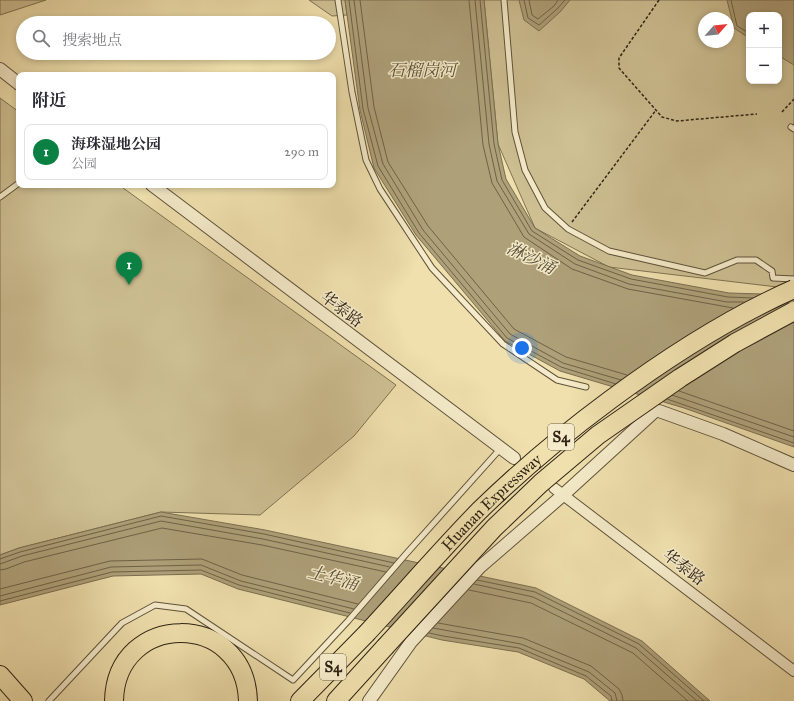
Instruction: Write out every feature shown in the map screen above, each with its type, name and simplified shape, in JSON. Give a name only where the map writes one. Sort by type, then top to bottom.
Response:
[{"type":"highway","name":"Huanan Expressway","points":[[300,701],[366,634],[479,511],[531,462],[561,437],[640,378],[682,350],[733,318],[794,289]]},
{"type":"highway","name":"Huanan Expressway","points":[[336,701],[494,528],[541,484],[593,439],[680,378],[735,343],[794,311]]},
{"type":"highway","points":[[114,701],[116,681],[127,661],[137,650],[155,638],[168,634],[182,633],[194,634],[209,638],[227,651],[243,676],[247,689],[248,701]]},
{"type":"highway","points":[[351,701],[385,647]]},
{"type":"highway","points":[[0,675],[23,701]]},
{"type":"street","points":[[0,69],[16,82]]},
{"type":"street","name":"华泰路","points":[[156,188],[514,458]]},
{"type":"street","points":[[369,701],[411,642],[480,568],[559,492],[655,411],[659,411],[723,434],[794,466]]},
{"type":"street","name":"华泰路","points":[[559,492],[794,671]]},
{"type":"lane","points":[[338,0],[352,92],[366,160],[380,189],[432,268],[503,344],[557,380],[586,386]]},
{"type":"lane","points":[[504,0],[515,132],[525,170],[545,208],[568,228],[609,250],[705,273],[737,260],[756,260],[772,271],[773,278],[794,279]]},
{"type":"lane","points":[[0,197],[16,185]]},
{"type":"lane","points":[[49,701],[122,623],[155,605],[186,609],[293,680],[348,621],[501,448]]},
{"type":"path","points":[[659,0],[619,58],[619,68],[662,117],[677,121],[757,114]]},
{"type":"path","points":[[782,112],[794,99]]},
{"type":"path","points":[[568,228],[656,110]]},
{"type":"shaded area","points":[[0,0],[46,0],[0,15]]},
{"type":"shaded area","points":[[309,0],[345,0],[347,15],[332,16]]},
{"type":"shaded area","points":[[484,0],[794,0],[794,289],[609,267],[535,228],[498,144]]},
{"type":"shaded area","points":[[0,98],[16,110],[16,188],[123,188],[396,385],[354,436],[260,515],[161,512],[19,548],[0,555]]},
{"type":"water","name":"石榴岗河","points":[[345,0],[484,0],[498,144],[506,179],[535,228],[580,256],[632,275],[729,293],[794,295],[794,447],[684,408],[560,371],[505,341],[416,235],[374,168],[360,110]]},
{"type":"water","points":[[519,0],[570,0],[560,12],[539,31],[524,20]]},
{"type":"water","points":[[727,0],[794,0],[794,65],[782,58],[782,12],[746,12],[746,36],[734,28],[734,12],[730,12]]},
{"type":"water","name":"土华涌","points":[[161,512],[265,530],[536,588],[642,641],[710,701],[610,701],[584,679],[518,652],[442,640],[238,589],[201,574],[113,576],[0,605],[0,555],[19,548]]},
{"type":"place","name":"海珠湿地公园","points":[[129,285]]},
{"type":"water label","name":"淋沙涌","points":[[531,258]]}]
